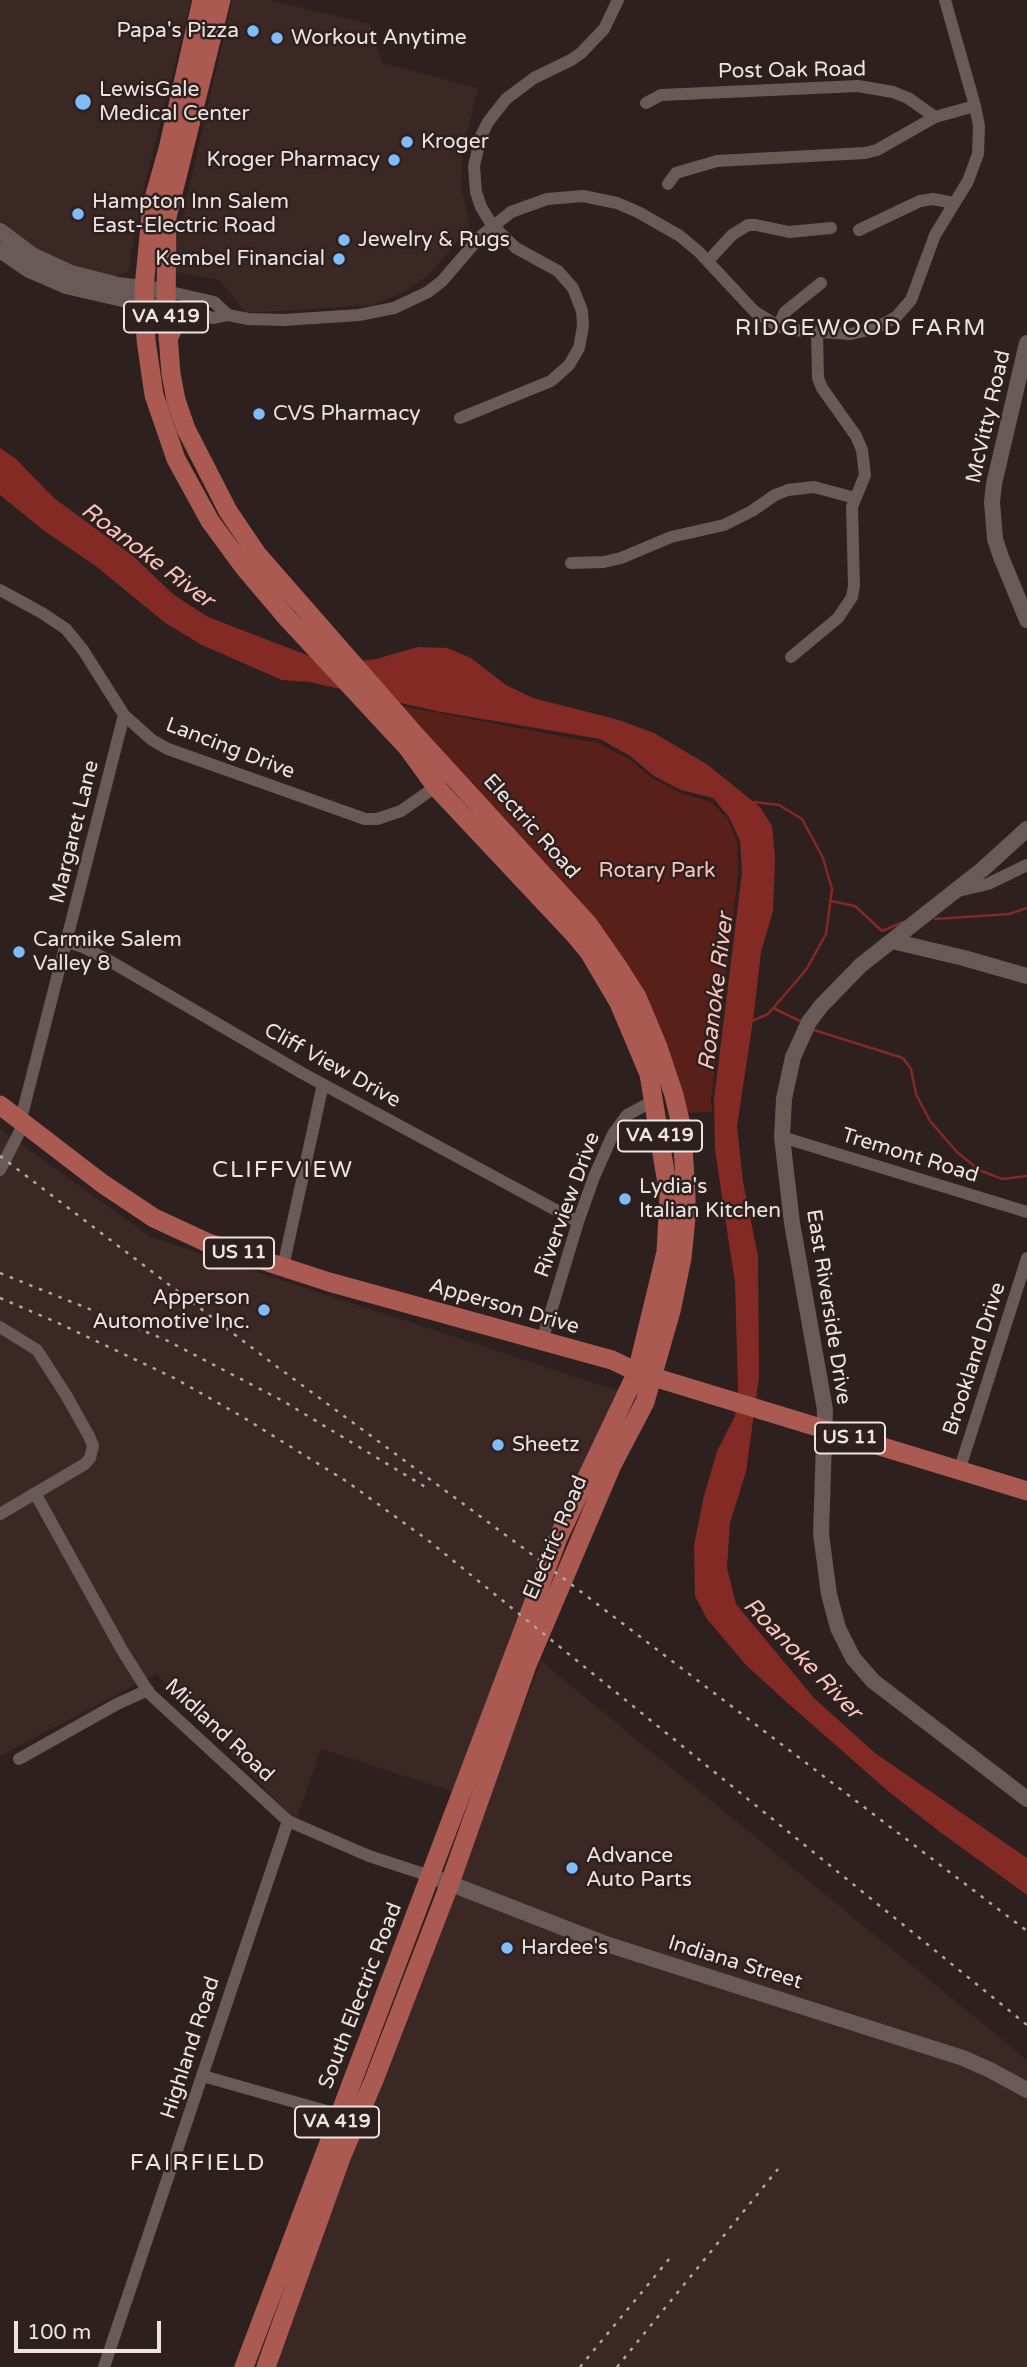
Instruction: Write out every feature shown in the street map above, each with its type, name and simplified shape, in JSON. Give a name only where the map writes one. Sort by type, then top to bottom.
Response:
[{"type":"main road","name":"Electric Road","points":[[202,0],[168,149],[152,205],[144,296],[153,395],[176,459],[225,544],[294,611],[412,742],[452,774],[588,923],[637,997],[665,1065],[682,1129],[686,1218],[682,1258],[671,1311],[645,1375],[558,1538],[450,1884]]},
{"type":"main road","name":"Electric Road","points":[[221,0],[167,217],[166,300],[176,400],[200,459],[243,536],[294,611]]},
{"type":"main road","points":[[169,339],[175,324],[194,314]]},
{"type":"main road","name":"Electric Road","points":[[412,742],[436,787],[574,934],[589,952],[619,1003],[649,1074],[666,1166],[668,1215],[645,1375],[645,1402],[519,1660],[430,1876]]},
{"type":"main road","name":"Apperson Drive","points":[[0,1105],[103,1184],[154,1218],[206,1242],[329,1282],[612,1360],[645,1375],[1027,1491]]},
{"type":"main road","name":"South Electric Road","points":[[266,2367],[342,2155],[349,2118],[430,1876]]},
{"type":"main road","name":"South Electric Road","points":[[244,2367],[450,1884]]},
{"type":"street","points":[[460,418],[551,382],[569,365],[582,338],[582,311],[578,297],[566,278],[516,248],[492,225],[481,208],[474,178],[477,152],[488,122],[506,99],[520,86],[570,61],[587,47],[604,29],[618,0]]},
{"type":"street","points":[[166,300],[194,314],[214,318],[228,315],[248,319],[284,320],[359,315],[394,308],[428,292],[442,281],[480,237],[511,212],[547,199],[569,197],[600,199],[628,207],[660,223],[680,236],[708,261],[755,312],[779,326],[817,332],[861,332],[874,329],[896,317],[911,300],[935,235],[968,181],[978,154],[979,126],[975,106],[944,0]]},
{"type":"street","name":"Post Oak Road","points":[[646,103],[661,95],[858,86],[893,92],[908,98],[935,117]]},
{"type":"street","points":[[668,184],[677,173],[704,163],[877,150],[935,117],[975,106]]},
{"type":"street","points":[[859,230],[920,201],[933,199],[954,203]]},
{"type":"street","points":[[708,261],[732,235],[748,225],[789,232],[831,228]]},
{"type":"street","points":[[0,231],[28,261]]},
{"type":"street","points":[[0,250],[28,261],[118,285],[144,296],[166,300],[214,302],[228,315]]},
{"type":"street","points":[[779,326],[785,312],[821,283]]},
{"type":"street","points":[[791,657],[838,618],[852,597],[854,586],[851,518],[864,475],[862,450],[850,426],[822,388],[818,378],[817,332]]},
{"type":"street","name":"McVitty Road","points":[[1027,343],[996,471],[992,502],[994,530],[1001,557],[1027,620]]},
{"type":"street","points":[[571,563],[604,562],[621,558],[671,537],[724,525],[788,490],[814,487],[855,498]]},
{"type":"street","name":"Lancing Drive","points":[[0,590],[66,629],[83,650],[124,715],[145,735],[168,749],[365,819],[377,819],[401,811],[452,774]]},
{"type":"street","name":"Margaret Lane","points":[[0,1170],[17,1139],[124,715]]},
{"type":"street","points":[[892,941],[993,861],[1027,829]]},
{"type":"street","points":[[954,892],[988,884],[1027,865]]},
{"type":"street","points":[[892,941],[1027,976]]},
{"type":"street","name":"East Riverside Drive","points":[[892,941],[840,985],[821,1006],[805,1030],[788,1075],[782,1137],[792,1223],[825,1410],[821,1534],[829,1594],[844,1643],[873,1681],[1027,1799]]},
{"type":"street","name":"Cliff View Drive","points":[[67,942],[108,960],[323,1084],[578,1222]]},
{"type":"street","points":[[283,1267],[323,1084]]},
{"type":"street","name":"Riverview Drive","points":[[542,1341],[594,1177],[619,1124],[627,1115],[654,1100]]},
{"type":"street","name":"Tremont Road","points":[[782,1137],[1027,1212]]},
{"type":"street","name":"Brookland Drive","points":[[959,1471],[1027,1258]]},
{"type":"street","points":[[0,1327],[37,1350],[78,1415],[93,1446],[90,1458],[85,1464],[0,1514]]},
{"type":"street","name":"Midland Road","points":[[35,1493],[122,1650],[148,1690],[288,1821],[369,1856],[430,1876]]},
{"type":"street","points":[[19,1759],[117,1704],[148,1690]]},
{"type":"street","name":"Highland Road","points":[[104,2367],[288,1821]]},
{"type":"street","name":"Indiana Street","points":[[430,1876],[606,1944],[963,2058],[1027,2090]]},
{"type":"street","points":[[203,2076],[349,2118]]},
{"type":"shaded area","name":"LewisGale Medical Center","points":[[0,0],[191,0],[140,204],[128,272],[112,278],[78,269],[31,247],[0,225]]},
{"type":"shaded area","points":[[232,0],[270,0],[370,24],[382,63],[478,88],[463,150],[461,187],[470,226],[431,273],[404,292],[373,305],[246,313],[219,280],[170,271]]},
{"type":"shaded area","points":[[0,448],[16,459],[54,498],[133,556],[174,595],[208,617],[315,658],[350,662],[376,659],[418,647],[447,648],[471,658],[506,685],[533,698],[619,720],[654,733],[708,765],[760,807],[772,826],[775,857],[773,911],[761,952],[737,1126],[743,1182],[758,1256],[759,1377],[746,1472],[730,1523],[727,1568],[736,1604],[814,1698],[875,1753],[1027,1858],[1027,1895],[888,1791],[782,1698],[746,1665],[707,1619],[695,1596],[694,1545],[704,1496],[717,1451],[735,1416],[738,1389],[735,1283],[715,1150],[714,1099],[742,872],[740,841],[729,817],[713,798],[681,790],[654,776],[630,756],[600,739],[436,711],[310,682],[282,680],[202,645],[164,622],[97,567],[43,530],[0,495]]},
{"type":"shaded area","points":[[0,1129],[151,1237],[622,1392],[513,1630],[460,1794],[321,1749],[296,1821],[156,1674],[0,1756]]},
{"type":"shaded area","points":[[541,1661],[1027,2060],[1027,2367],[269,2367]]},
{"type":"green space","name":"Rotary Park","points":[[402,706],[598,743],[629,759],[652,778],[681,793],[711,802],[728,819],[737,842],[738,873],[711,1099],[712,1112],[686,1113],[513,830]]},
{"type":"waterway","points":[[752,1021],[768,1014],[806,970],[826,934],[832,889],[823,858],[802,819],[779,805],[754,802]]},
{"type":"waterway","points":[[831,901],[855,906],[882,931],[903,922]]},
{"type":"waterway","points":[[935,919],[1009,914],[1027,908]]},
{"type":"waterway","points":[[773,1008],[800,1021]]},
{"type":"waterway","points":[[814,1030],[903,1058],[911,1069],[916,1094],[930,1121],[957,1152],[979,1170],[1002,1179],[1027,1176]]},
{"type":"railway","points":[[0,1156],[276,1366],[530,1553],[1027,1931]]},
{"type":"railway","points":[[0,1273],[166,1340],[283,1401],[427,1488]]},
{"type":"railway","points":[[0,1298],[176,1379],[346,1481],[429,1541],[1027,2025]]},
{"type":"railway","points":[[617,2367],[778,2169]]},
{"type":"railway","points":[[580,2367],[670,2258]]},
{"type":"place","name":"Papa's Pizza","points":[[253,31]]},
{"type":"place","name":"Workout Anytime","points":[[277,38]]},
{"type":"place","name":"LewisGale Medical Center","points":[[83,102]]},
{"type":"place","name":"Kroger","points":[[407,142]]},
{"type":"place","name":"Kroger Pharmacy","points":[[394,160]]},
{"type":"place","name":"Hampton Inn Salem East-Electric Road","points":[[78,214]]},
{"type":"place","name":"Jewelry & Rugs","points":[[344,240]]},
{"type":"place","name":"Kembel Financial","points":[[339,259]]},
{"type":"place","name":"CVS Pharmacy","points":[[259,414]]},
{"type":"place","name":"Carmike Salem Valley 8","points":[[19,952]]},
{"type":"place","name":"Lydia's Italian Kitchen","points":[[625,1199]]},
{"type":"place","name":"Apperson Automotive Inc.","points":[[264,1310]]},
{"type":"place","name":"Sheetz","points":[[498,1445]]},
{"type":"place","name":"Advance Auto Parts","points":[[572,1868]]},
{"type":"place","name":"Hardee's","points":[[507,1948]]},
{"type":"district","name":"RIDGEWOOD FARM","points":[[861,329]]},
{"type":"district","name":"CLIFFVIEW","points":[[283,1171]]},
{"type":"district","name":"FAIRFIELD","points":[[198,2164]]},
{"type":"water label","name":"Roanoke River","points":[[147,556]]},
{"type":"water label","name":"Roanoke River","points":[[717,992]]},
{"type":"water label","name":"Roanoke River","points":[[802,1659]]}]
